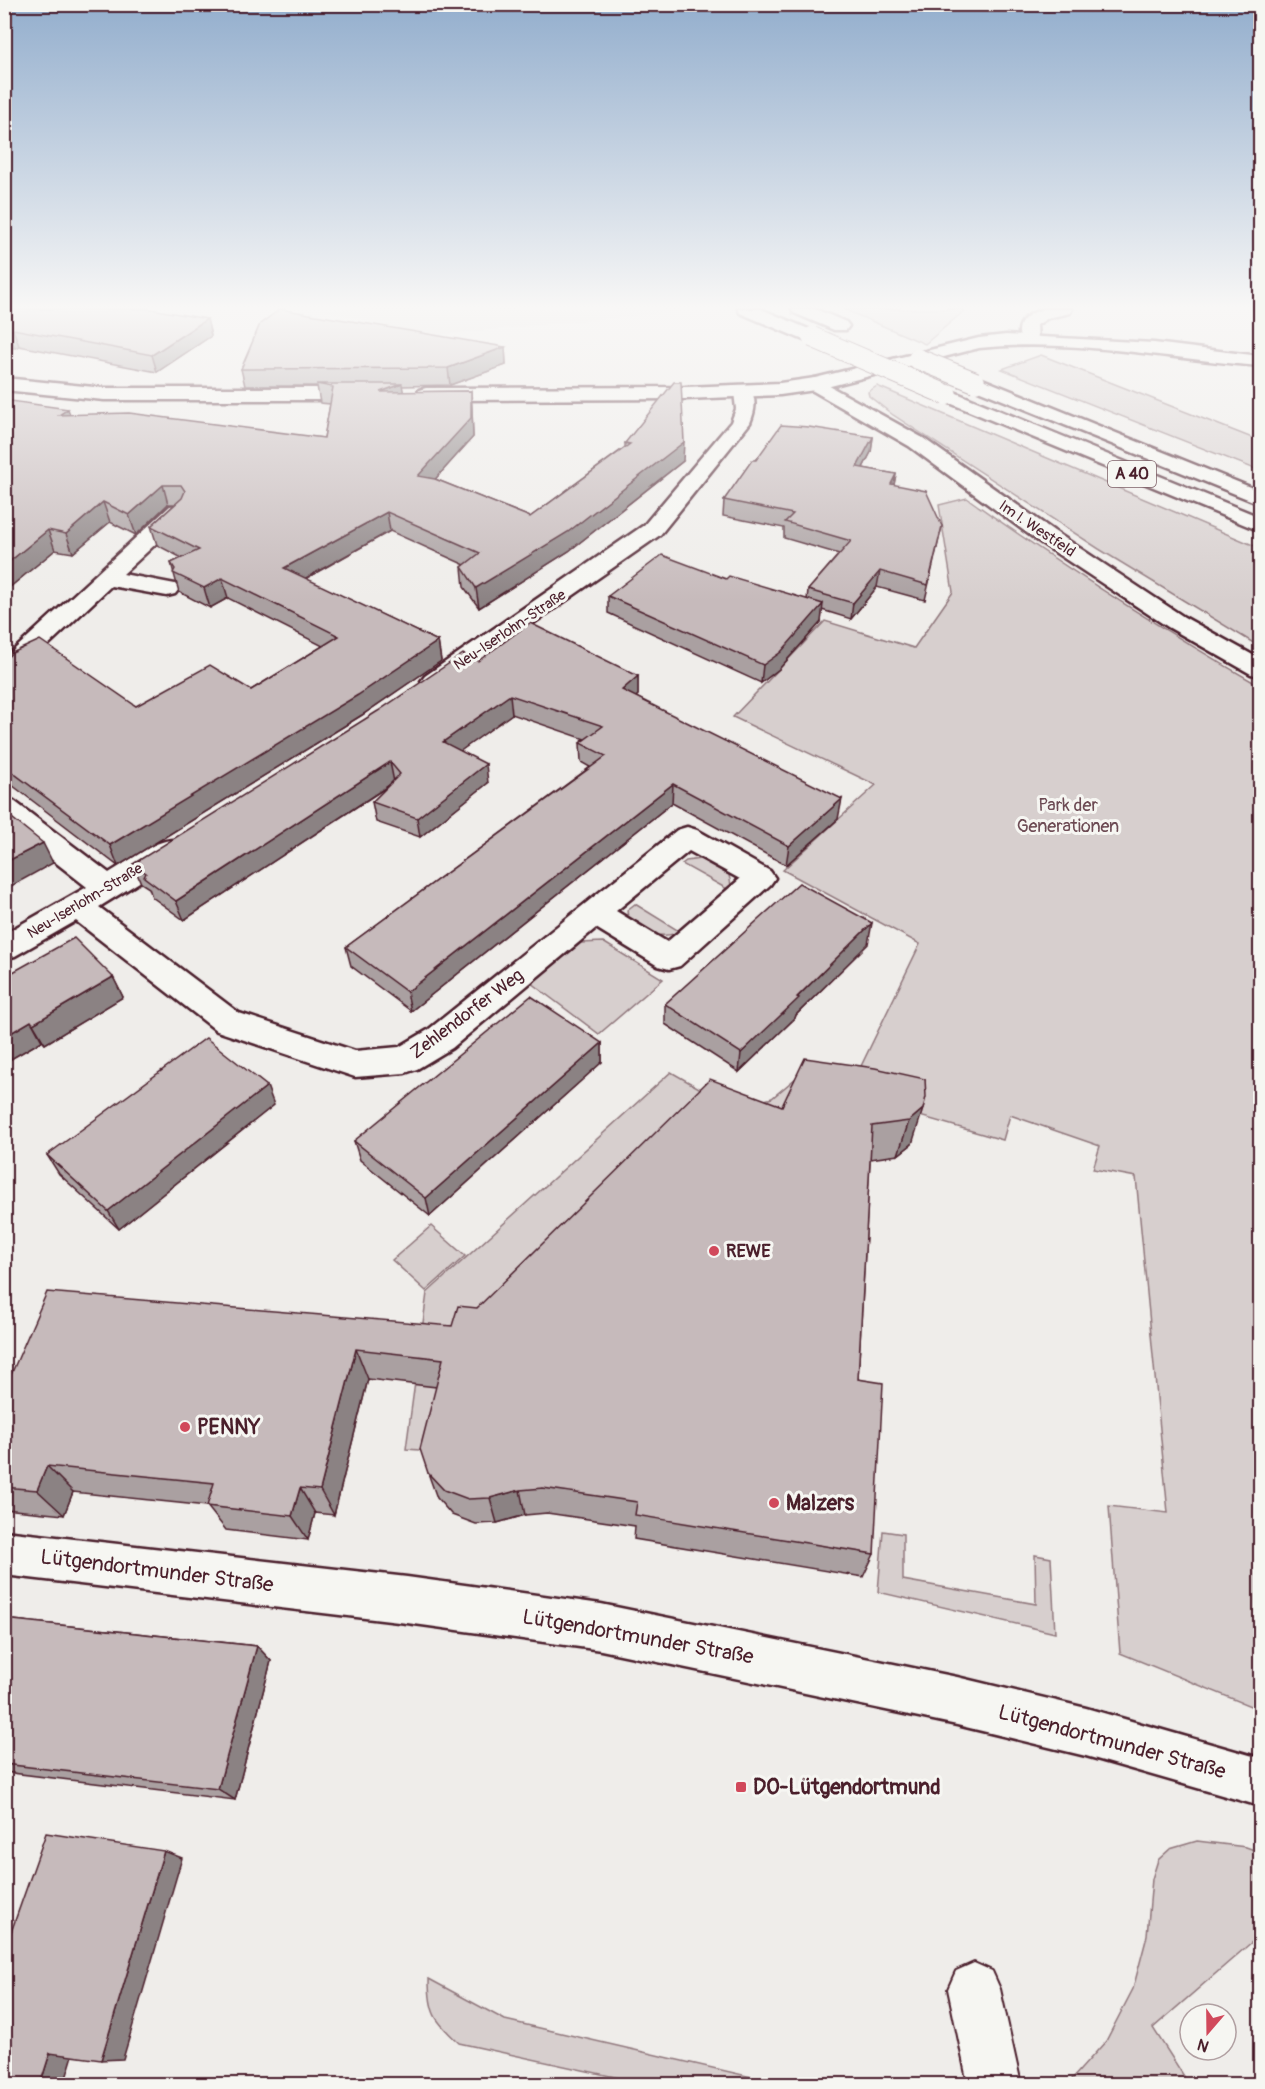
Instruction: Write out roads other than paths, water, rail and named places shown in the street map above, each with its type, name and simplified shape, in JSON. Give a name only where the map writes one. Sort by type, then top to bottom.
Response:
[{"type":"main road","name":"Neu-Iserlohn-Straße","points":[[411,697],[652,530],[740,423],[746,406]]},
{"type":"main road","name":"Im I. Westfeld","points":[[854,406],[916,442],[1037,530],[1176,622],[1260,669]]},
{"type":"main road","name":"A 40","points":[[975,406],[1260,525]]},
{"type":"main road","name":"A 40","points":[[1035,406],[1260,498]]},
{"type":"main road","points":[[4,673],[178,511]]},
{"type":"main road","points":[[106,578],[167,589]]},
{"type":"main road","points":[[4,807],[108,888]]},
{"type":"main road","name":"Neu-Iserlohn-Straße","points":[[4,948],[108,888],[189,837]]},
{"type":"main road","name":"Zehlendorfer Weg","points":[[78,906],[228,1022],[354,1064],[405,1060],[440,1039],[687,837],[760,878],[669,958],[596,913]]},
{"type":"main road","name":"Lütgendortmunder Straße","points":[[4,1553],[407,1600],[601,1628],[957,1701],[1086,1732],[1260,1782]]},
{"type":"street","points":[[974,1989],[996,2085]]},
{"type":"place","name":"REWE","points":[[714,1251]]},
{"type":"place","name":"PENNY","points":[[185,1427]]},
{"type":"place","name":"Malzers","points":[[774,1503]]},
{"type":"place","name":"DO-Lütgendortmund","points":[[741,1787]]},
{"type":"park label","name":"Park der Generationen","points":[[1068,815]]}]
